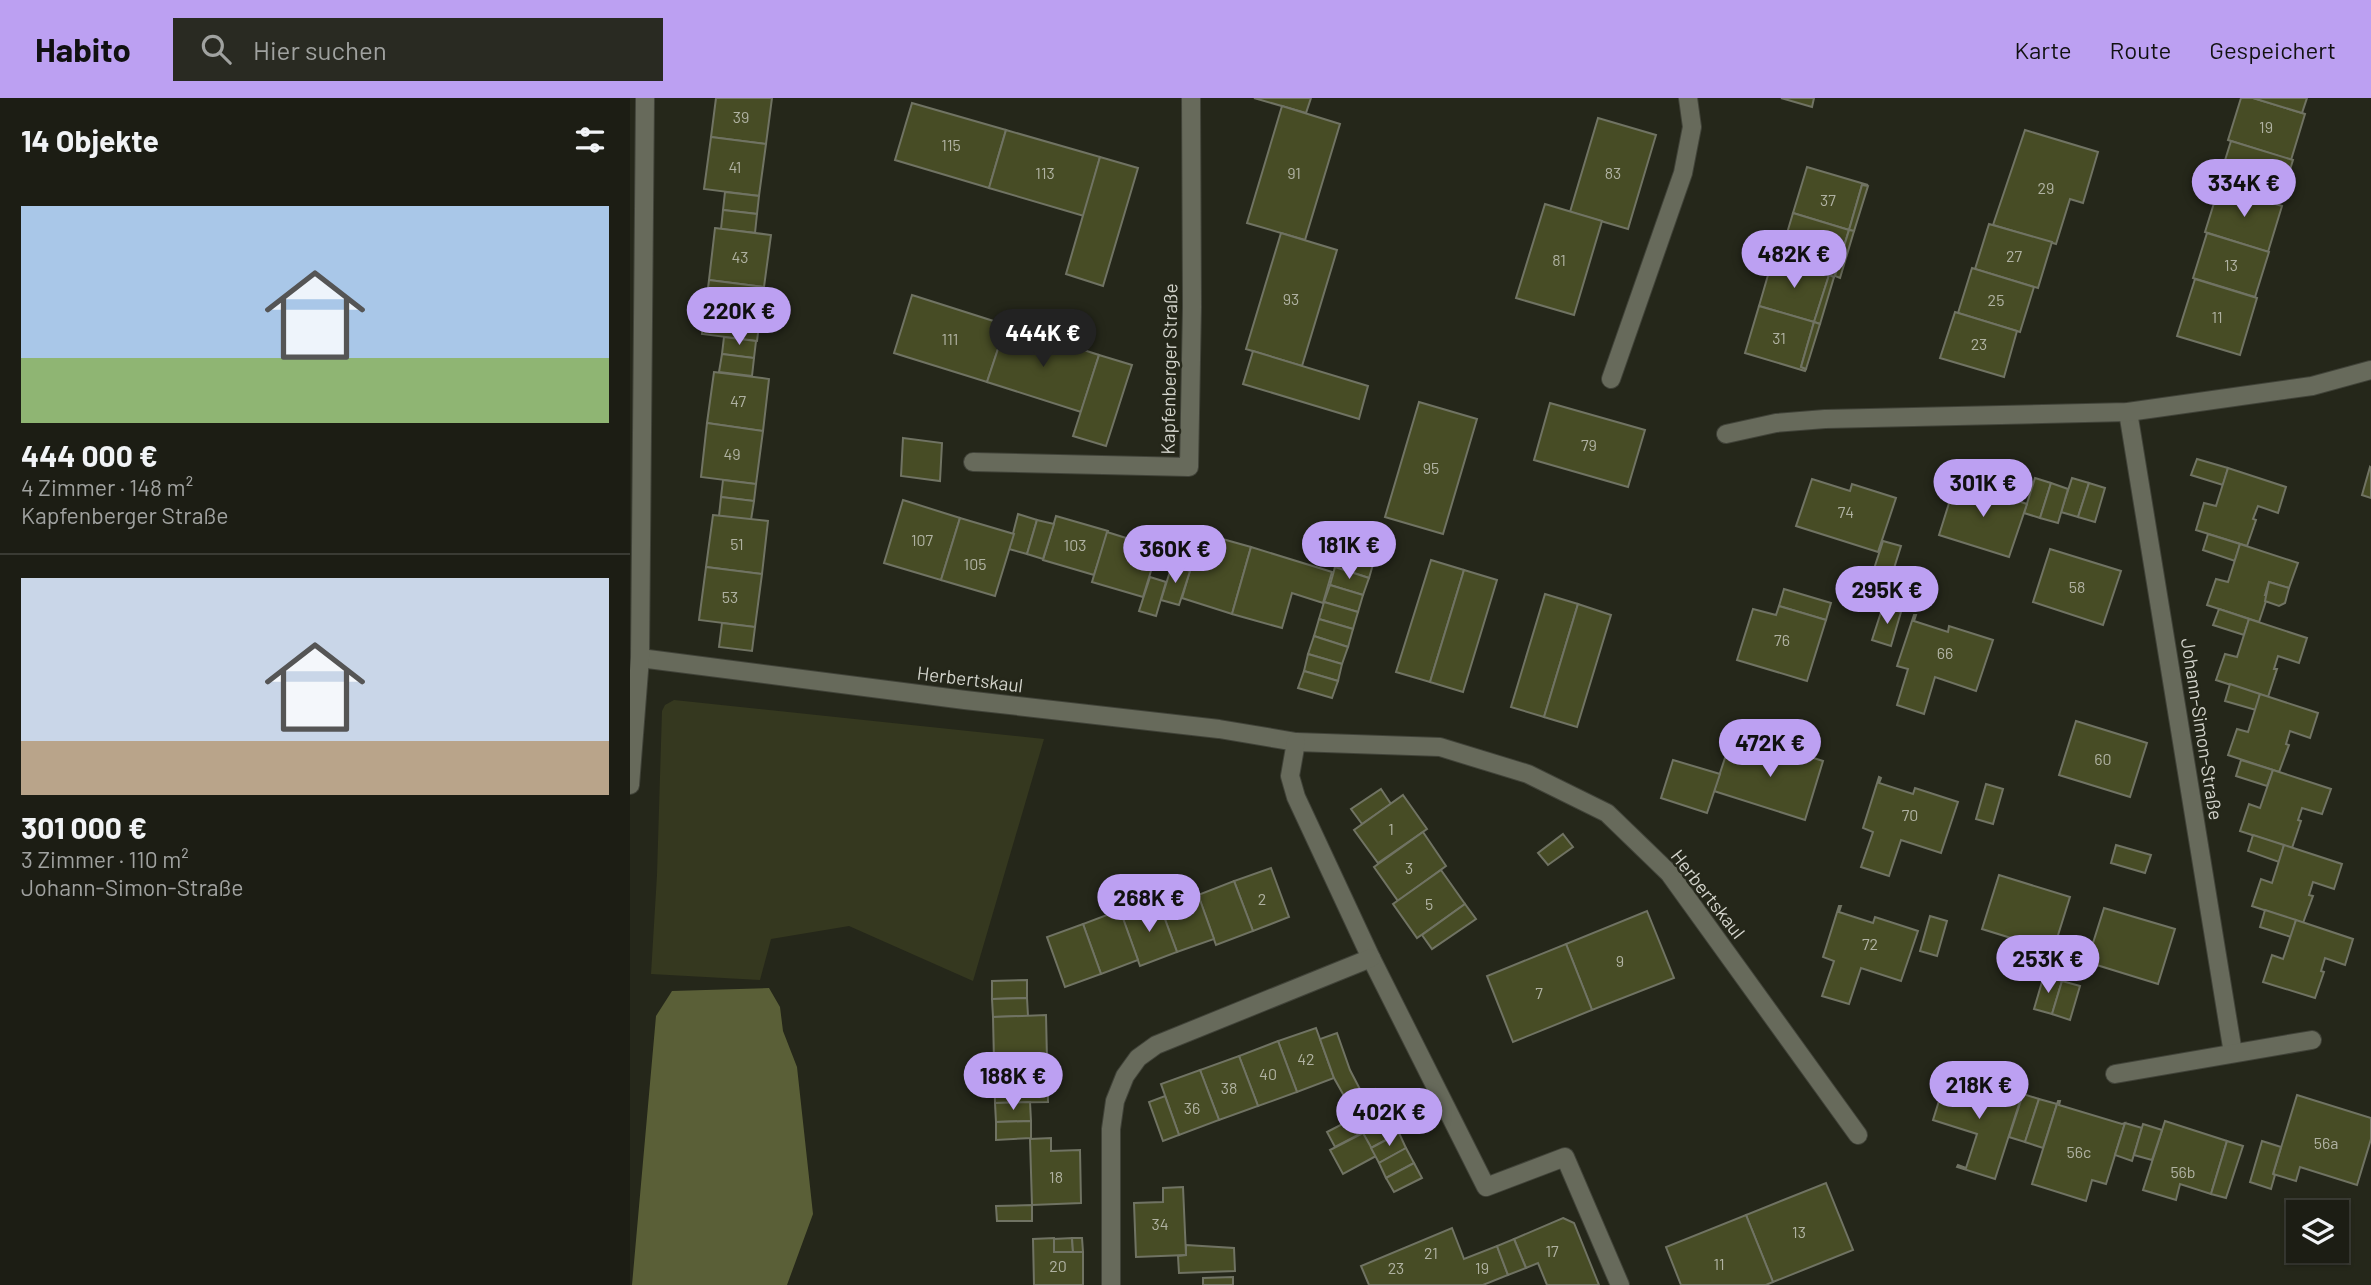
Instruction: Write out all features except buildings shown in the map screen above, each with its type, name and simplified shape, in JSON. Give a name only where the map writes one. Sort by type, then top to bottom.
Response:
[{"type":"street","points":[[630,785],[640,659],[645,98]]},
{"type":"street","name":"Kapfenberger Straße","points":[[973,462],[1189,467],[1192,307],[1191,98]]},
{"type":"street","points":[[1611,379],[1683,173],[1692,127],[1688,98]]},
{"type":"street","points":[[1726,434],[1776,423],[1825,419],[2128,412],[2312,386],[2371,370]]},
{"type":"street","name":"Johann-Simon-Straße","points":[[2128,412],[2234,1053]]},
{"type":"street","name":"Herbertskaul","points":[[640,659],[1219,729],[1296,742],[1440,747],[1528,774],[1607,813],[1670,873],[1858,1135]]},
{"type":"street","points":[[1296,742],[1290,776],[1296,797],[1371,958],[1486,1187],[1565,1157],[1620,1285]]},
{"type":"street","points":[[1111,1285],[1111,1129],[1115,1101],[1125,1076],[1138,1058],[1156,1045],[1371,958]]},
{"type":"street","points":[[2115,1074],[2312,1040]]},
{"type":"green space","points":[[674,700],[1044,739],[973,981],[849,926],[771,939],[760,980],[651,974],[662,711],[665,705]]},
{"type":"green space","points":[[769,988],[780,1007],[783,1031],[797,1067],[813,1214],[787,1285],[632,1285],[656,1016],[672,991]]}]
